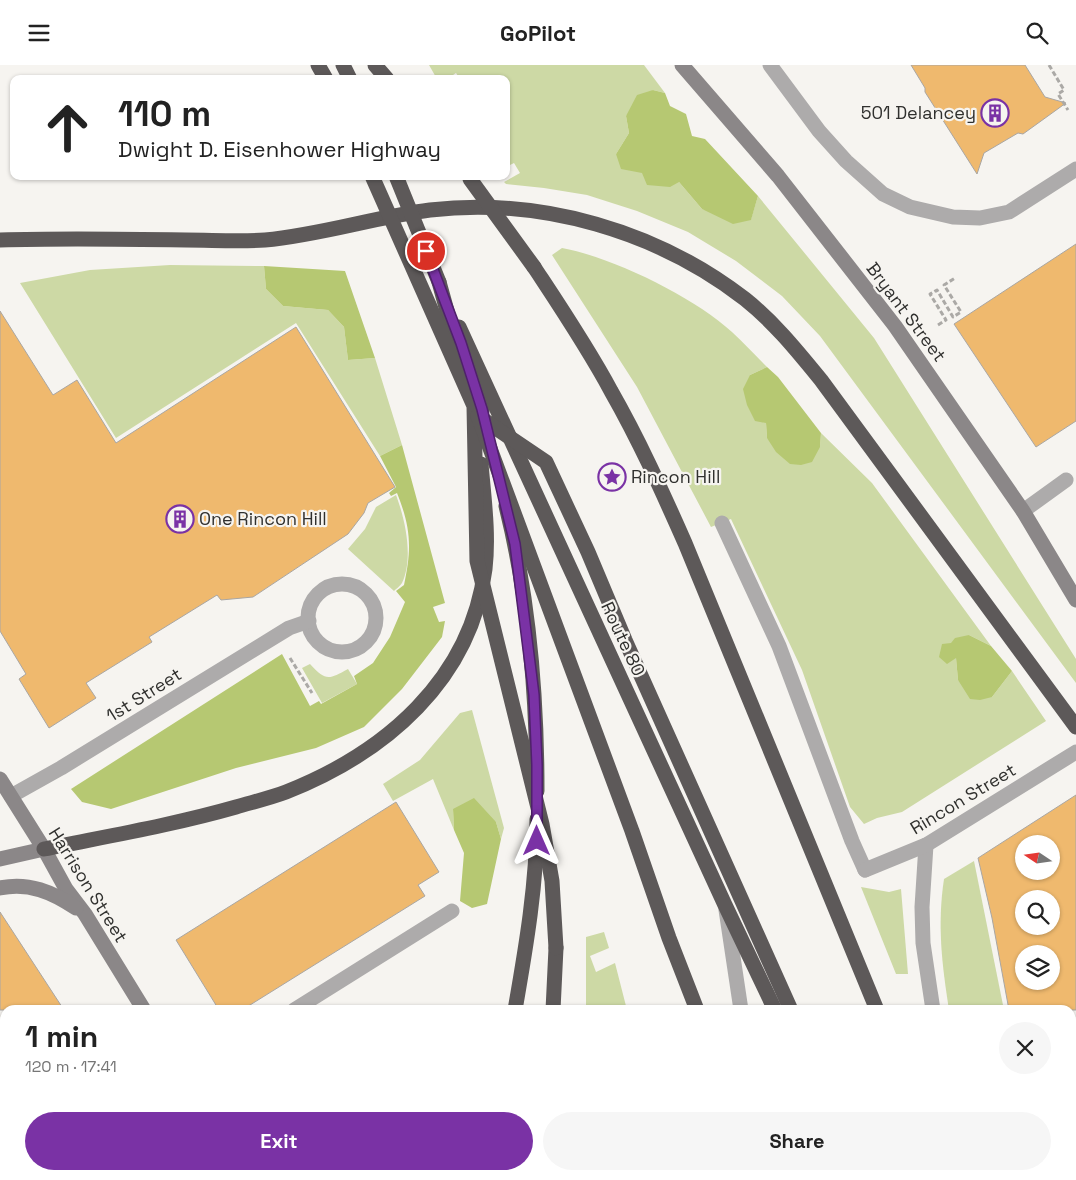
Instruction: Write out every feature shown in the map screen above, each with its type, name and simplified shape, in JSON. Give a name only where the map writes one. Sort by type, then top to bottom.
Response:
[{"type":"highway","points":[[375,65],[384,75]]},
{"type":"highway","points":[[374,180],[476,411],[695,1005]]},
{"type":"highway","points":[[398,180],[439,282],[461,343],[482,409],[515,544],[534,695],[537,765],[537,841],[532,908],[516,1005]]},
{"type":"highway","points":[[469,180],[534,267],[587,348],[612,391],[659,485],[686,543],[875,1005]]},
{"type":"highway","points":[[0,240],[263,240],[329,231],[430,210],[474,207],[511,208],[550,213],[585,221],[617,231],[686,261],[718,279],[747,301],[774,326],[821,380],[1076,727]]},
{"type":"highway","points":[[44,849],[208,815],[294,789],[333,770],[386,737],[436,689],[456,658],[478,605],[485,570],[487,536],[481,461],[463,370],[439,282]]},
{"type":"highway","name":"Route 80","points":[[439,282],[773,1005]]},
{"type":"highway","points":[[476,411],[477,561],[542,824],[552,881],[556,948],[554,1005]]},
{"type":"highway","points":[[476,411],[546,462],[588,552],[647,691],[789,1005]]},
{"type":"street","name":"Bryant Street","points":[[682,65],[778,176],[895,326],[1023,511],[1076,599]]},
{"type":"street","points":[[770,65],[819,131],[860,174],[883,194],[910,207],[953,217],[980,218],[1009,212],[1076,169]]},
{"type":"street","points":[[1023,511],[1066,480]]},
{"type":"street","name":"Rincon Street","points":[[722,523],[779,645],[852,841],[865,870],[926,845],[1076,752]]},
{"type":"street","points":[[339,584],[350,585],[360,589],[374,605],[376,616],[373,633],[362,646],[351,651],[339,652],[328,649],[318,642],[312,633],[309,621],[309,611],[313,601],[320,592],[339,584]]},
{"type":"street","name":"1st Street","points":[[6,800],[289,627],[309,621]]},
{"type":"street","name":"Harrison Street","points":[[0,779],[6,800],[44,849],[66,889],[85,914],[141,1005]]},
{"type":"street","points":[[926,845],[922,891],[922,925],[932,1005]]},
{"type":"street","points":[[0,859],[44,849]]},
{"type":"street","points":[[0,887],[15,885],[50,893],[85,914]]},
{"type":"street","points":[[725,905],[740,1005]]},
{"type":"street","points":[[302,1005],[452,911]]},
{"type":"path","points":[[1049,65],[1064,90],[1058,94],[1068,110]]},
{"type":"path","points":[[938,325],[946,320],[930,294],[937,289],[953,317],[960,312],[944,285],[955,278]]},
{"type":"path","points":[[286,652],[312,693]]},
{"type":"green space","points":[[429,65],[644,65],[665,93],[653,90],[626,116],[629,133],[616,154],[679,182],[702,209],[751,219],[758,196],[874,338],[1076,659],[1076,683],[820,336],[782,296],[736,261],[688,232],[637,211],[587,195],[506,184],[504,182],[520,173],[514,163],[510,165],[510,75],[457,75],[456,73],[453,75],[435,75]]},
{"type":"green space","points":[[653,90],[665,93],[670,106],[686,114],[692,136],[705,139],[758,196],[751,220],[733,224],[702,209],[679,182],[670,187],[647,185],[642,173],[621,169],[616,154],[629,133],[626,116],[637,95]]},
{"type":"green space","points":[[562,248],[604,260],[652,280],[696,305],[741,340],[767,367],[750,375],[766,423],[767,438],[820,447],[821,433],[872,483],[991,646],[969,635],[956,658],[958,680],[992,697],[1012,671],[1046,721],[902,812],[877,818],[864,824],[850,807],[802,670],[731,519],[711,527],[637,387],[552,255]]},
{"type":"green space","points":[[170,265],[264,266],[266,289],[283,306],[328,310],[344,327],[348,360],[375,358],[402,445],[380,456],[296,323],[116,438],[20,283],[90,270]]},
{"type":"green space","points":[[264,266],[345,271],[375,358],[348,360],[344,327],[328,310],[283,306],[266,289]]},
{"type":"green space","points":[[767,367],[778,377],[821,433],[820,447],[812,462],[801,465],[790,464],[776,452],[767,438],[766,423],[755,421],[747,405],[743,389],[750,375]]},
{"type":"green space","points":[[402,445],[445,603],[433,607],[439,622],[445,621],[442,637],[402,689],[364,727],[316,748],[236,768],[111,809],[82,802],[71,789],[282,654],[310,706],[319,701],[321,704],[357,684],[354,676],[373,663],[390,637],[405,602],[396,591],[404,585],[407,572],[409,538],[402,505],[397,493],[391,496],[389,493],[396,487],[380,456]]},
{"type":"green space","points":[[396,495],[405,527],[408,550],[406,573],[402,583],[394,591],[348,549],[365,529],[376,507]]},
{"type":"green space","points":[[969,635],[991,646],[1012,671],[992,697],[980,700],[970,699],[958,680],[956,658],[947,664],[939,657],[942,644],[951,643],[955,638]]},
{"type":"green space","points":[[310,664],[324,676],[328,677],[348,669],[357,684],[322,703],[302,668]]},
{"type":"green space","points":[[472,710],[504,828],[501,839],[496,822],[453,809],[454,830],[433,779],[393,801],[383,784],[420,760],[460,713]]},
{"type":"green space","points":[[474,798],[496,822],[501,839],[487,904],[472,908],[460,901],[464,853],[454,830],[453,809]]},
{"type":"green space","points":[[974,861],[1003,1005],[948,1005],[941,945],[944,879]]},
{"type":"green space","points":[[861,887],[889,892],[901,889],[908,974],[896,974]]},
{"type":"green space","points":[[604,932],[609,948],[590,956],[596,972],[615,963],[626,1005],[586,1005],[586,937]]},
{"type":"building","name":"501 Delancey","points":[[911,65],[1025,65],[1045,97],[1066,103],[1023,134],[1018,133],[984,153],[977,174],[925,92],[925,88]]},
{"type":"building","points":[[1076,244],[1076,421],[1036,447],[954,324]]},
{"type":"building","name":"One Rincon Hill","points":[[0,311],[53,395],[77,380],[116,443],[296,327],[395,487],[368,503],[364,513],[348,534],[253,597],[221,600],[217,595],[149,637],[152,642],[86,683],[96,698],[49,728],[19,679],[26,674],[0,631]]},
{"type":"building","points":[[1076,795],[1076,1005],[1008,1005],[992,918],[978,858]]},
{"type":"building","points":[[396,802],[439,872],[418,885],[425,896],[250,1005],[216,1005],[176,940]]},
{"type":"building","points":[[0,912],[61,1005],[0,1005]]},
{"type":"place","name":"501 Delancey","points":[[995,113]]},
{"type":"place","name":"Rincon Hill","points":[[612,477]]},
{"type":"place","name":"One Rincon Hill","points":[[180,519]]},
{"type":"route","points":[[426,251],[461,343],[482,409],[515,544],[534,695],[537,765],[537,841]]}]
